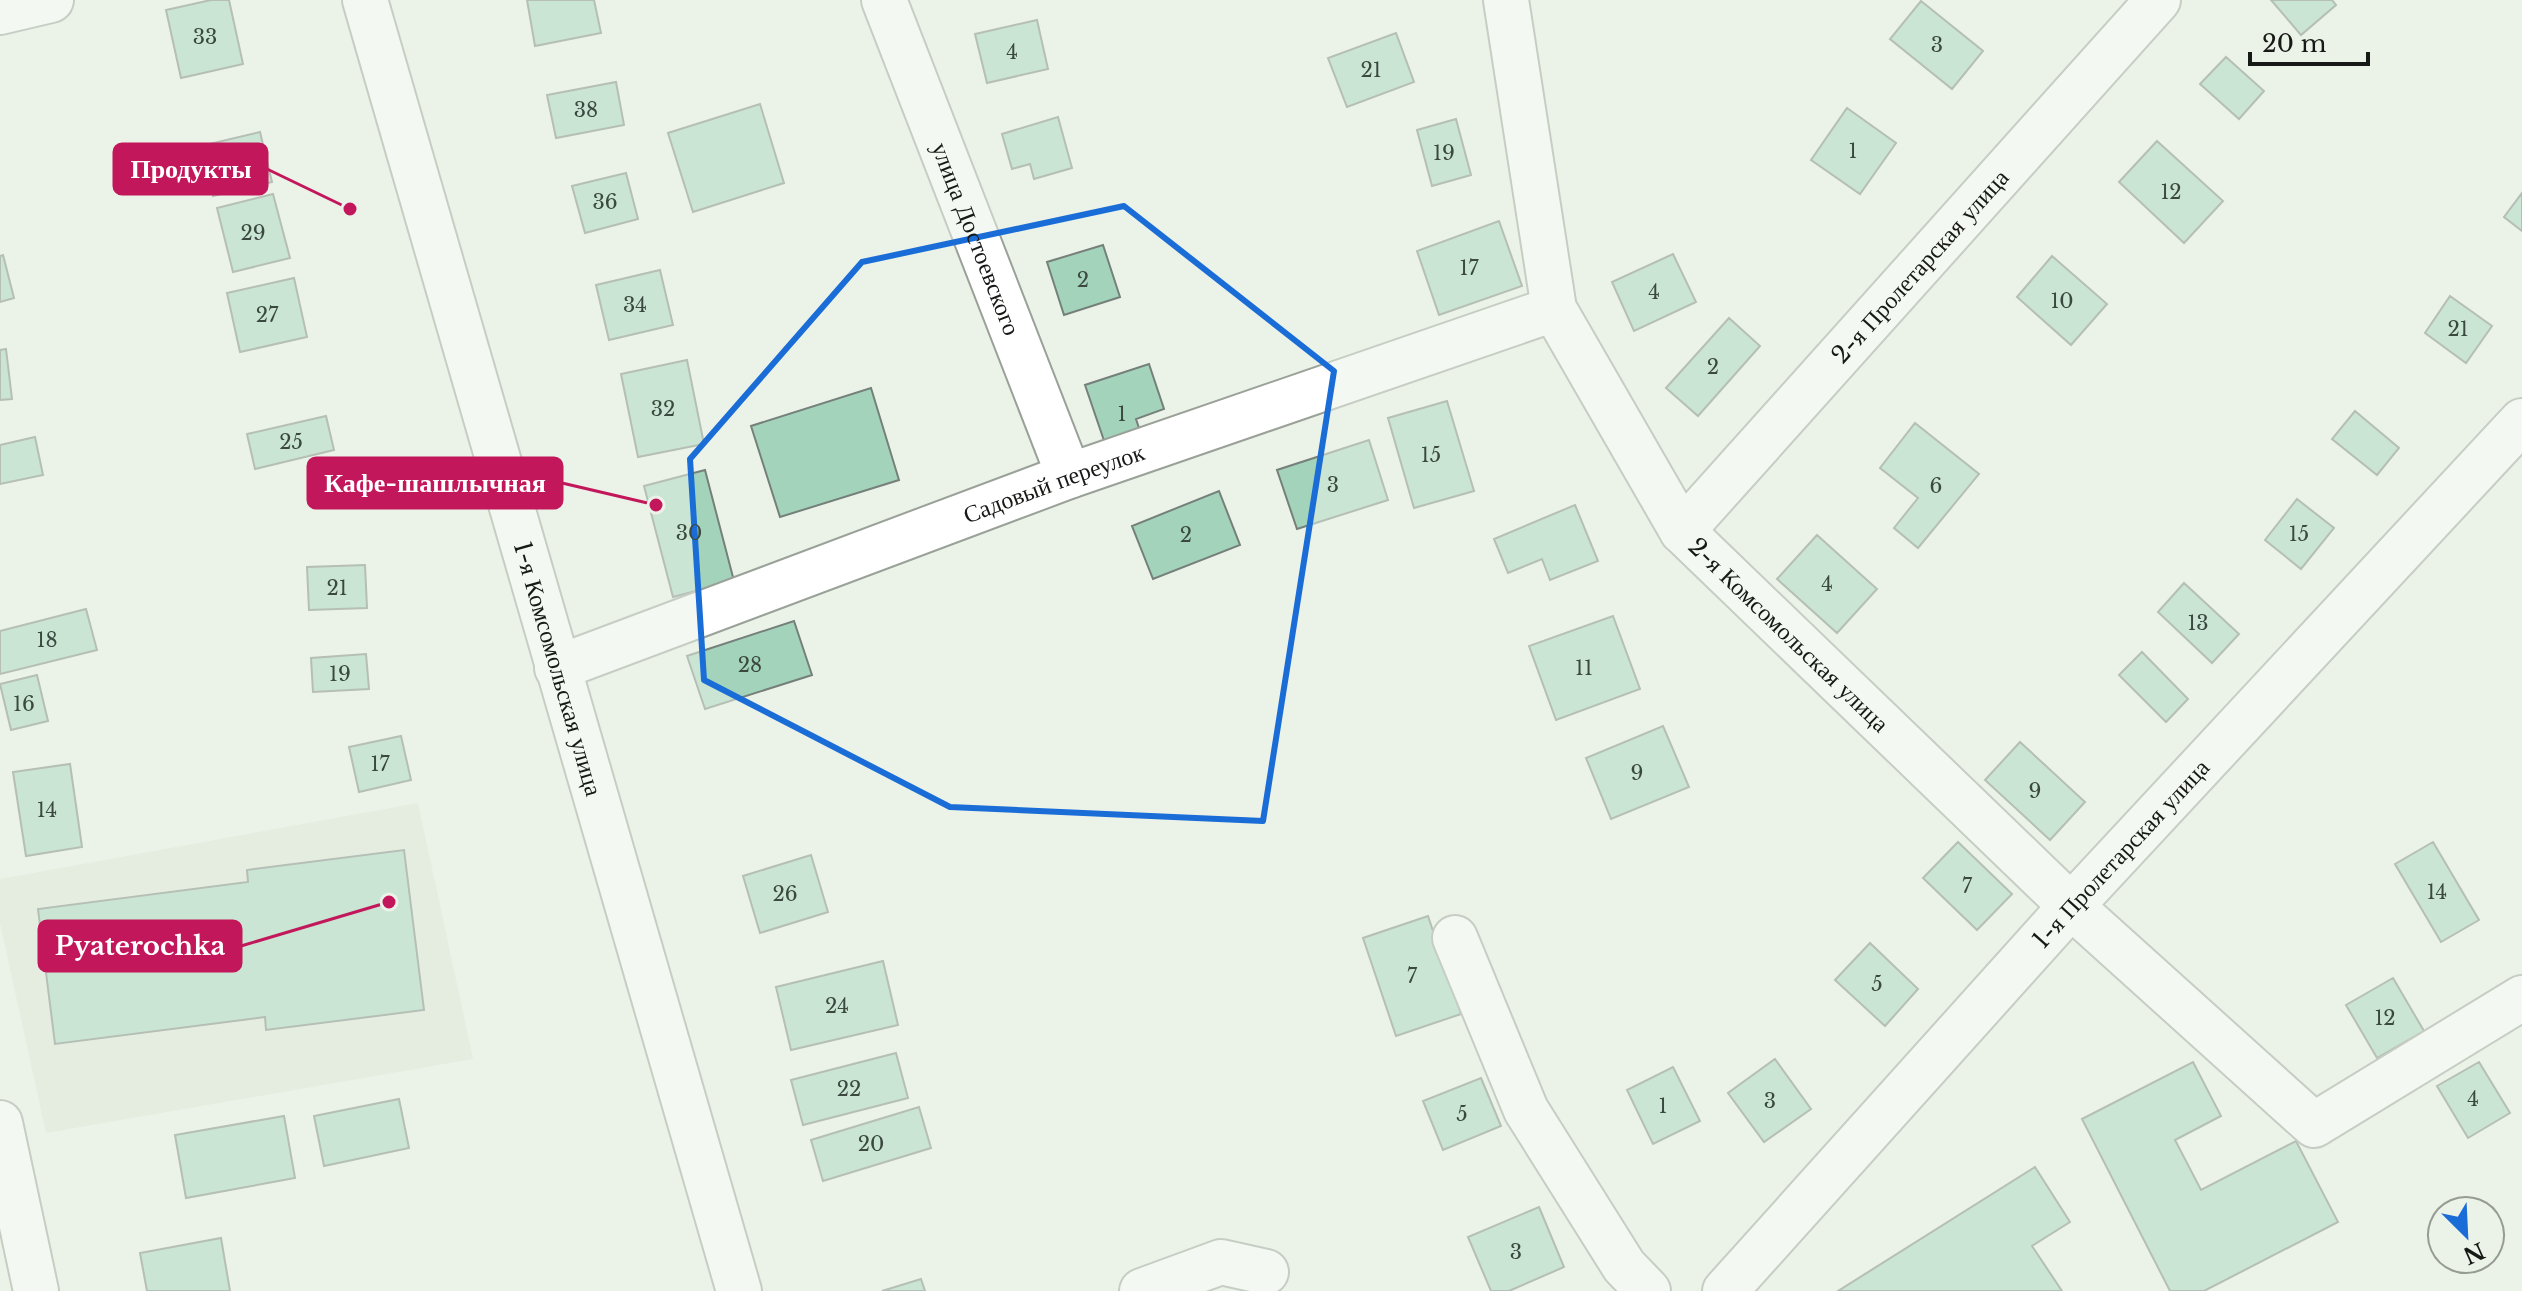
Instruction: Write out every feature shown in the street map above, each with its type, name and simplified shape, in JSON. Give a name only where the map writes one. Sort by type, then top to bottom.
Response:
[{"type":"street","points":[[0,12],[51,0]]},
{"type":"street","name":"1-я Комсомольская улица","points":[[365,0],[739,1291]]},
{"type":"street","name":"улица Достоевского","points":[[884,0],[1069,476]]},
{"type":"street","name":"2-я Комсомольская улица","points":[[1506,0],[1554,309],[1682,531],[2071,906],[2314,1125],[2522,998]]},
{"type":"street","name":"2-я Пролетарская улица","points":[[1682,531],[2158,0]]},
{"type":"street","name":"Садовый переулок","points":[[557,668],[1069,476],[1554,309]]},
{"type":"street","name":"1-я Пролетарская улица","points":[[1725,1291],[2071,906],[2522,421]]},
{"type":"street","points":[[1455,938],[1526,1110],[1624,1266],[1648,1291]]},
{"type":"street","points":[[0,1123],[36,1291]]},
{"type":"street","points":[[1142,1291],[1221,1262],[1266,1272]]},
{"type":"highlighted area","points":[[1124,206],[1334,371],[1263,821],[950,807],[704,680],[690,459],[862,262]]},
{"type":"shaded area","points":[[418,803],[473,1059],[46,1133],[0,923],[0,879]]},
{"type":"building","points":[[211,0],[229,0],[243,64],[181,78],[166,10]]},
{"type":"building","points":[[527,0],[594,0],[601,33],[535,46]]},
{"type":"building","points":[[2271,0],[2332,0],[2336,5],[2301,35]]},
{"type":"building","points":[[1921,1],[1983,51],[1952,89],[1890,39]]},
{"type":"building","points":[[1037,20],[1048,69],[987,83],[975,34]]},
{"type":"building","points":[[1396,33],[1414,82],[1347,107],[1328,58]]},
{"type":"building","points":[[2226,57],[2264,91],[2239,119],[2200,84]]},
{"type":"building","points":[[616,82],[624,125],[556,138],[547,95]]},
{"type":"building","points":[[760,104],[784,183],[693,212],[668,133]]},
{"type":"building","points":[[1847,108],[1896,143],[1860,194],[1811,160]]},
{"type":"building","points":[[1058,117],[1072,168],[1034,179],[1030,164],[1012,169],[1002,134]]},
{"type":"building","points":[[1456,119],[1471,175],[1432,186],[1417,130]]},
{"type":"building","points":[[260,132],[272,182],[213,196],[201,146]]},
{"type":"building","points":[[2157,141],[2223,201],[2184,243],[2119,182]]},
{"type":"building","points":[[626,173],[638,219],[585,233],[572,186]]},
{"type":"building","points":[[2522,193],[2522,231],[2504,217]]},
{"type":"building","points":[[273,194],[290,258],[233,272],[217,208]]},
{"type":"building","points":[[1499,221],[1522,286],[1439,315],[1417,251]]},
{"type":"building","points":[[1103,245],[1120,297],[1064,315],[1047,262]]},
{"type":"building","points":[[1673,254],[1696,302],[1634,331],[1612,282]]},
{"type":"building","points":[[3,255],[14,298],[0,302],[0,256]]},
{"type":"building","points":[[2052,256],[2107,304],[2071,345],[2017,297]]},
{"type":"building","points":[[660,270],[673,325],[609,340],[596,285]]},
{"type":"building","points":[[294,278],[307,337],[240,352],[227,293]]},
{"type":"building","points":[[2450,296],[2492,326],[2466,363],[2425,333]]},
{"type":"building","points":[[1729,318],[1760,346],[1698,416],[1666,388]]},
{"type":"building","points":[[6,349],[12,399],[0,400],[0,350]]},
{"type":"building","points":[[687,360],[704,444],[638,457],[621,374]]},
{"type":"building","points":[[1149,364],[1164,409],[1136,419],[1146,449],[1111,461],[1085,385]]},
{"type":"building","points":[[871,388],[899,480],[780,517],[751,426]]},
{"type":"building","points":[[1447,401],[1474,491],[1414,508],[1388,418]]},
{"type":"building","points":[[2355,411],[2399,448],[2377,475],[2332,439]]},
{"type":"building","points":[[326,416],[334,450],[255,469],[247,434]]},
{"type":"building","points":[[1915,423],[1979,474],[1918,548],[1894,528],[1918,498],[1880,468]]},
{"type":"building","points":[[35,437],[43,475],[0,484],[0,445]]},
{"type":"building","points":[[1369,440],[1388,500],[1297,529],[1277,470]]},
{"type":"building","points":[[705,470],[734,581],[673,597],[644,486]]},
{"type":"building","points":[[1219,491],[1240,545],[1153,579],[1132,526]]},
{"type":"building","points":[[2297,499],[2334,528],[2301,569],[2265,540]]},
{"type":"building","points":[[1575,505],[1598,561],[1550,580],[1542,559],[1508,573],[1494,539]]},
{"type":"building","points":[[1817,535],[1877,589],[1837,633],[1777,579]]},
{"type":"building","points":[[365,565],[367,608],[309,610],[307,567]]},
{"type":"building","points":[[2184,583],[2239,634],[2212,663],[2158,612]]},
{"type":"building","points":[[86,609],[97,650],[0,674],[0,631]]},
{"type":"building","points":[[1613,616],[1640,689],[1556,720],[1529,646]]},
{"type":"building","points":[[794,621],[812,675],[705,709],[687,656]]},
{"type":"building","points":[[2142,652],[2188,699],[2166,722],[2119,675]]},
{"type":"building","points":[[366,654],[369,689],[313,692],[311,658]]},
{"type":"building","points":[[37,675],[48,721],[11,730],[0,684]]},
{"type":"building","points":[[1663,726],[1689,787],[1611,819],[1586,758]]},
{"type":"building","points":[[401,736],[411,780],[359,792],[349,747]]},
{"type":"building","points":[[2020,742],[2085,802],[2050,840],[1985,780]]},
{"type":"building","points":[[70,764],[82,847],[26,856],[13,772]]},
{"type":"building","points":[[1958,842],[2012,894],[1977,930],[1923,878]]},
{"type":"building","points":[[2433,842],[2479,920],[2441,942],[2395,864]]},
{"type":"building","points":[[404,850],[424,1010],[266,1030],[265,1017],[55,1044],[38,909],[248,882],[247,870]]},
{"type":"building","points":[[811,855],[828,912],[760,933],[743,876]]},
{"type":"building","points":[[1428,916],[1461,1014],[1396,1036],[1363,938]]},
{"type":"building","points":[[1870,943],[1918,989],[1885,1026],[1835,980]]},
{"type":"building","points":[[883,961],[898,1025],[791,1050],[776,987]]},
{"type":"building","points":[[2393,978],[2424,1031],[2377,1058],[2346,1005]]},
{"type":"building","points":[[896,1053],[908,1098],[803,1125],[791,1080]]},
{"type":"building","points":[[1775,1059],[1811,1109],[1764,1142],[1728,1093]]},
{"type":"building","points":[[2193,1062],[2221,1116],[2175,1140],[2201,1190],[2296,1141],[2338,1222],[2204,1291],[2170,1291],[2082,1119]]},
{"type":"building","points":[[2479,1062],[2510,1113],[2468,1138],[2437,1086]]},
{"type":"building","points":[[1673,1067],[1700,1121],[1653,1144],[1627,1090]]},
{"type":"building","points":[[1481,1078],[1501,1126],[1443,1150],[1423,1101]]},
{"type":"building","points":[[399,1099],[409,1148],[324,1166],[314,1116]]},
{"type":"building","points":[[919,1107],[931,1148],[823,1181],[811,1140]]},
{"type":"building","points":[[284,1116],[295,1178],[186,1198],[175,1135]]},
{"type":"building","points":[[2035,1167],[2070,1222],[2032,1246],[2062,1291],[1838,1291]]},
{"type":"building","points":[[1539,1207],[1564,1267],[1509,1291],[1491,1291],[1468,1237]]},
{"type":"building","points":[[221,1238],[230,1291],[147,1291],[140,1253]]},
{"type":"building","points":[[921,1279],[925,1291],[882,1291]]},
{"type":"place","name":"Продукты","points":[[350,209]]},
{"type":"place","name":"Кафе-шашлычная","points":[[656,505]]},
{"type":"place","name":"Pyaterochka","points":[[389,902]]}]
